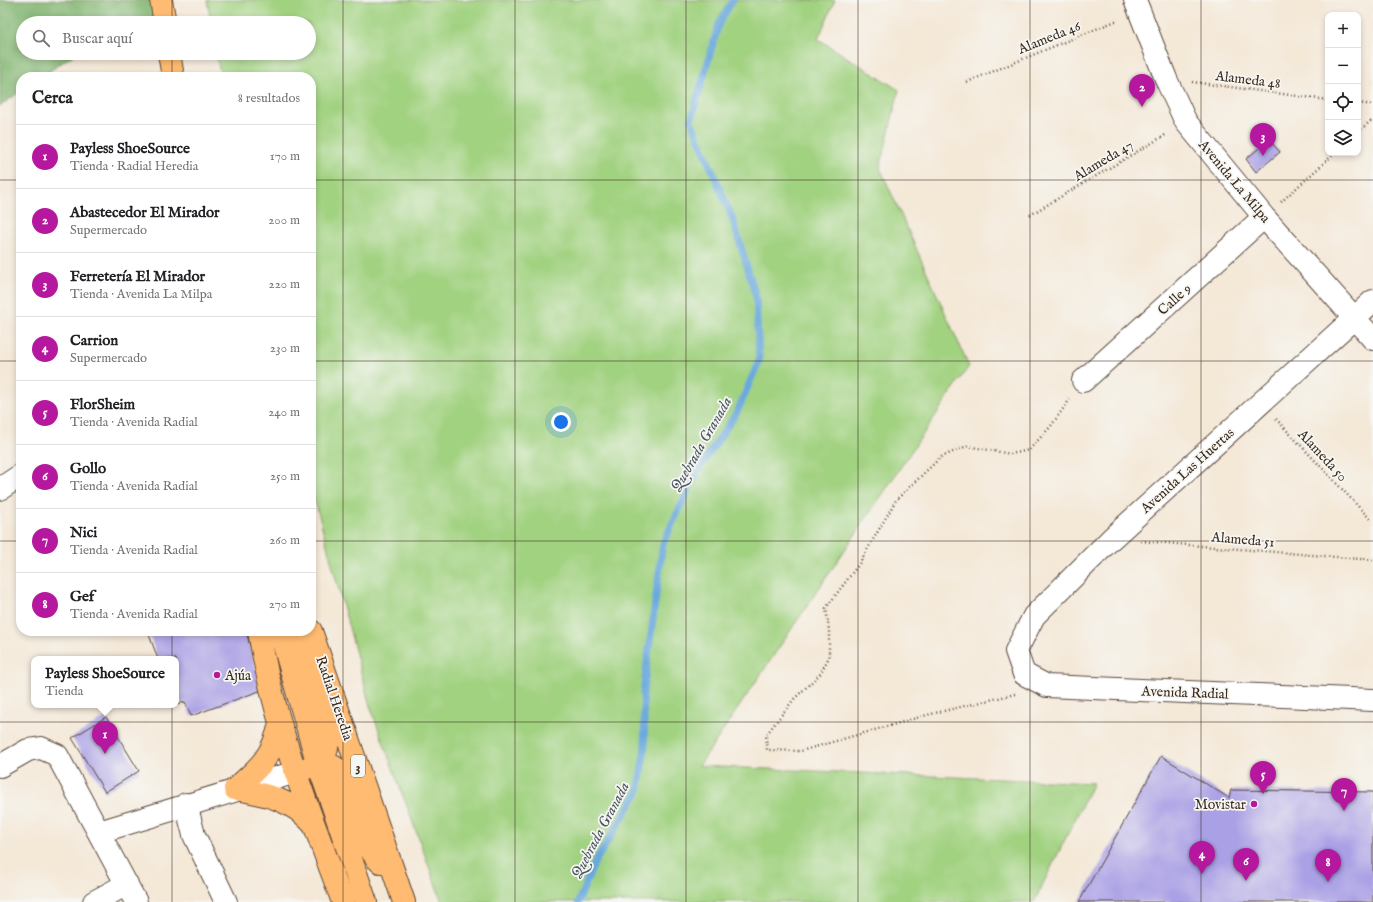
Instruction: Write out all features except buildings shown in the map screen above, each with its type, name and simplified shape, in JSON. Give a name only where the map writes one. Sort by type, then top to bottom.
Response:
[{"type":"main road","points":[[161,0],[164,16]]},
{"type":"main road","points":[[170,60],[172,72]]},
{"type":"main road","points":[[260,636],[264,662],[280,723],[314,825],[343,902]]},
{"type":"main road","points":[[281,636],[318,764],[366,902]]},
{"type":"main road","points":[[297,636],[312,687],[327,726],[328,743],[325,755],[318,764]]},
{"type":"main road","name":"Radial Heredia","points":[[313,636],[404,902]]},
{"type":"main road","points":[[235,789],[258,769],[269,754],[276,740],[280,723]]},
{"type":"main road","points":[[296,772],[318,764],[335,767],[343,775],[363,831],[375,857],[394,874]]},
{"type":"main road","points":[[235,789],[259,793],[291,804],[304,813],[314,825]]},
{"type":"street","name":"Avenida La Milpa","points":[[1137,6],[1166,79],[1186,122],[1264,217],[1373,339]]},
{"type":"street","name":"Calle 9","points":[[1083,380],[1264,217]]},
{"type":"street","name":"Avenida Las Huertas","points":[[1016,651],[1034,616],[1111,539],[1355,319],[1373,301]]},
{"type":"street","points":[[0,490],[16,479]]},
{"type":"street","name":"Avenida Radial","points":[[1016,651],[1024,674],[1047,686],[1373,700]]},
{"type":"street","points":[[0,766],[28,750],[41,748],[57,755],[132,893],[94,902]]},
{"type":"street","points":[[99,832],[235,789],[296,772]]},
{"type":"street","points":[[186,804],[194,835],[226,902]]},
{"type":"path","name":"Alameda 46","points":[[967,82],[1137,6]]},
{"type":"path","name":"Alameda 48","points":[[1166,79],[1325,100]]},
{"type":"path","points":[[1361,103],[1373,105]]},
{"type":"path","points":[[1361,129],[1373,119]]},
{"type":"path","name":"Alameda 47","points":[[1030,215],[1186,122]]},
{"type":"path","points":[[1264,217],[1332,156]]},
{"type":"path","points":[[1047,686],[927,715],[801,751],[767,750],[766,735],[794,699],[820,674],[829,657],[829,630],[826,608],[859,564],[896,500],[941,457],[967,446],[1011,454],[1029,450],[1051,426],[1083,380]]},
{"type":"path","name":"Alameda 50","points":[[1261,403],[1371,520]]},
{"type":"path","name":"Alameda 51","points":[[1111,539],[1373,560]]},
{"type":"green space","points":[[0,0],[156,0],[159,16],[16,16],[16,60],[66,60],[48,72],[16,72],[16,95],[0,106]]},
{"type":"green space","points":[[207,0],[835,0],[818,39],[899,90],[880,168],[969,366],[699,766],[1093,783],[1034,902],[442,902],[370,706],[316,505],[316,72],[220,72],[217,60],[316,60],[316,16],[210,16]]},
{"type":"waterway","name":"Quebrada Granada","points":[[578,902],[595,862],[638,792],[645,747],[643,693],[663,543],[698,470],[737,412],[759,361],[756,297],[733,220],[691,120],[719,23],[733,0]]},
{"type":"place","name":"Abastecedor El Mirador","points":[[1142,107]]},
{"type":"place","name":"Ferretería El Mirador","points":[[1263,156]]},
{"type":"place","name":"Ajúa","points":[[217,675]]},
{"type":"place","name":"Payless ShoeSource","points":[[105,754]]},
{"type":"place","name":"FlorSheim","points":[[1263,794]]},
{"type":"place","name":"Movistar","points":[[1254,804]]},
{"type":"place","name":"Nici","points":[[1344,811]]},
{"type":"place","name":"Carrion","points":[[1202,874]]},
{"type":"place","name":"Gollo","points":[[1246,881]]},
{"type":"place","name":"Gef","points":[[1328,882]]}]
